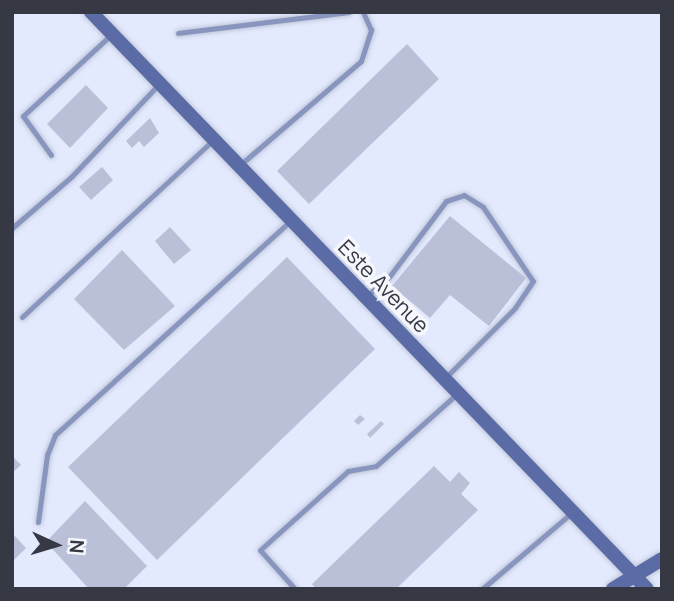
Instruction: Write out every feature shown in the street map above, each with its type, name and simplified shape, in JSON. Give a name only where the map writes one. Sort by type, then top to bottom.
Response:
[{"type":"street","name":"Este Avenue","points":[[91,12],[647,589]]},
{"type":"street","points":[[613,589],[662,559]]},
{"type":"lane","points":[[178,33],[349,12]]},
{"type":"lane","points":[[239,166],[361,61],[371,30],[363,12]]},
{"type":"lane","points":[[51,155],[23,117],[112,34]]},
{"type":"lane","points":[[12,228],[72,176],[159,83]]},
{"type":"lane","points":[[22,317],[214,139]]},
{"type":"lane","points":[[366,298],[389,277],[446,201],[464,195],[483,207],[533,281],[514,308],[444,379]]},
{"type":"lane","points":[[38,522],[47,455],[55,435],[291,220]]},
{"type":"lane","points":[[295,589],[260,550],[348,471],[376,466],[458,393]]},
{"type":"lane","points":[[482,589],[572,512]]},
{"type":"building","points":[[407,44],[439,79],[309,204],[277,171]]},
{"type":"building","points":[[86,85],[108,108],[70,148],[47,124]]},
{"type":"building","points":[[150,118],[159,133],[144,147],[139,141],[132,148],[126,141]]},
{"type":"building","points":[[102,167],[113,180],[91,200],[79,187]]},
{"type":"building","points":[[450,216],[526,278],[489,326],[450,295],[430,318],[392,286]]},
{"type":"building","points":[[170,227],[191,250],[174,264],[155,241]]},
{"type":"building","points":[[122,250],[175,306],[124,350],[74,299]]},
{"type":"building","points":[[287,257],[375,349],[157,560],[68,467]]},
{"type":"building","points":[[360,415],[365,419],[358,425],[354,421]]},
{"type":"building","points":[[381,421],[384,424],[370,438],[367,434]]},
{"type":"building","points":[[12,456],[21,465],[12,473]]},
{"type":"building","points":[[434,466],[450,482],[459,472],[470,483],[461,494],[478,510],[396,589],[316,589],[312,584]]},
{"type":"building","points":[[85,501],[147,566],[124,589],[89,589],[46,542]]},
{"type":"building","points":[[12,533],[26,548],[12,562]]}]
